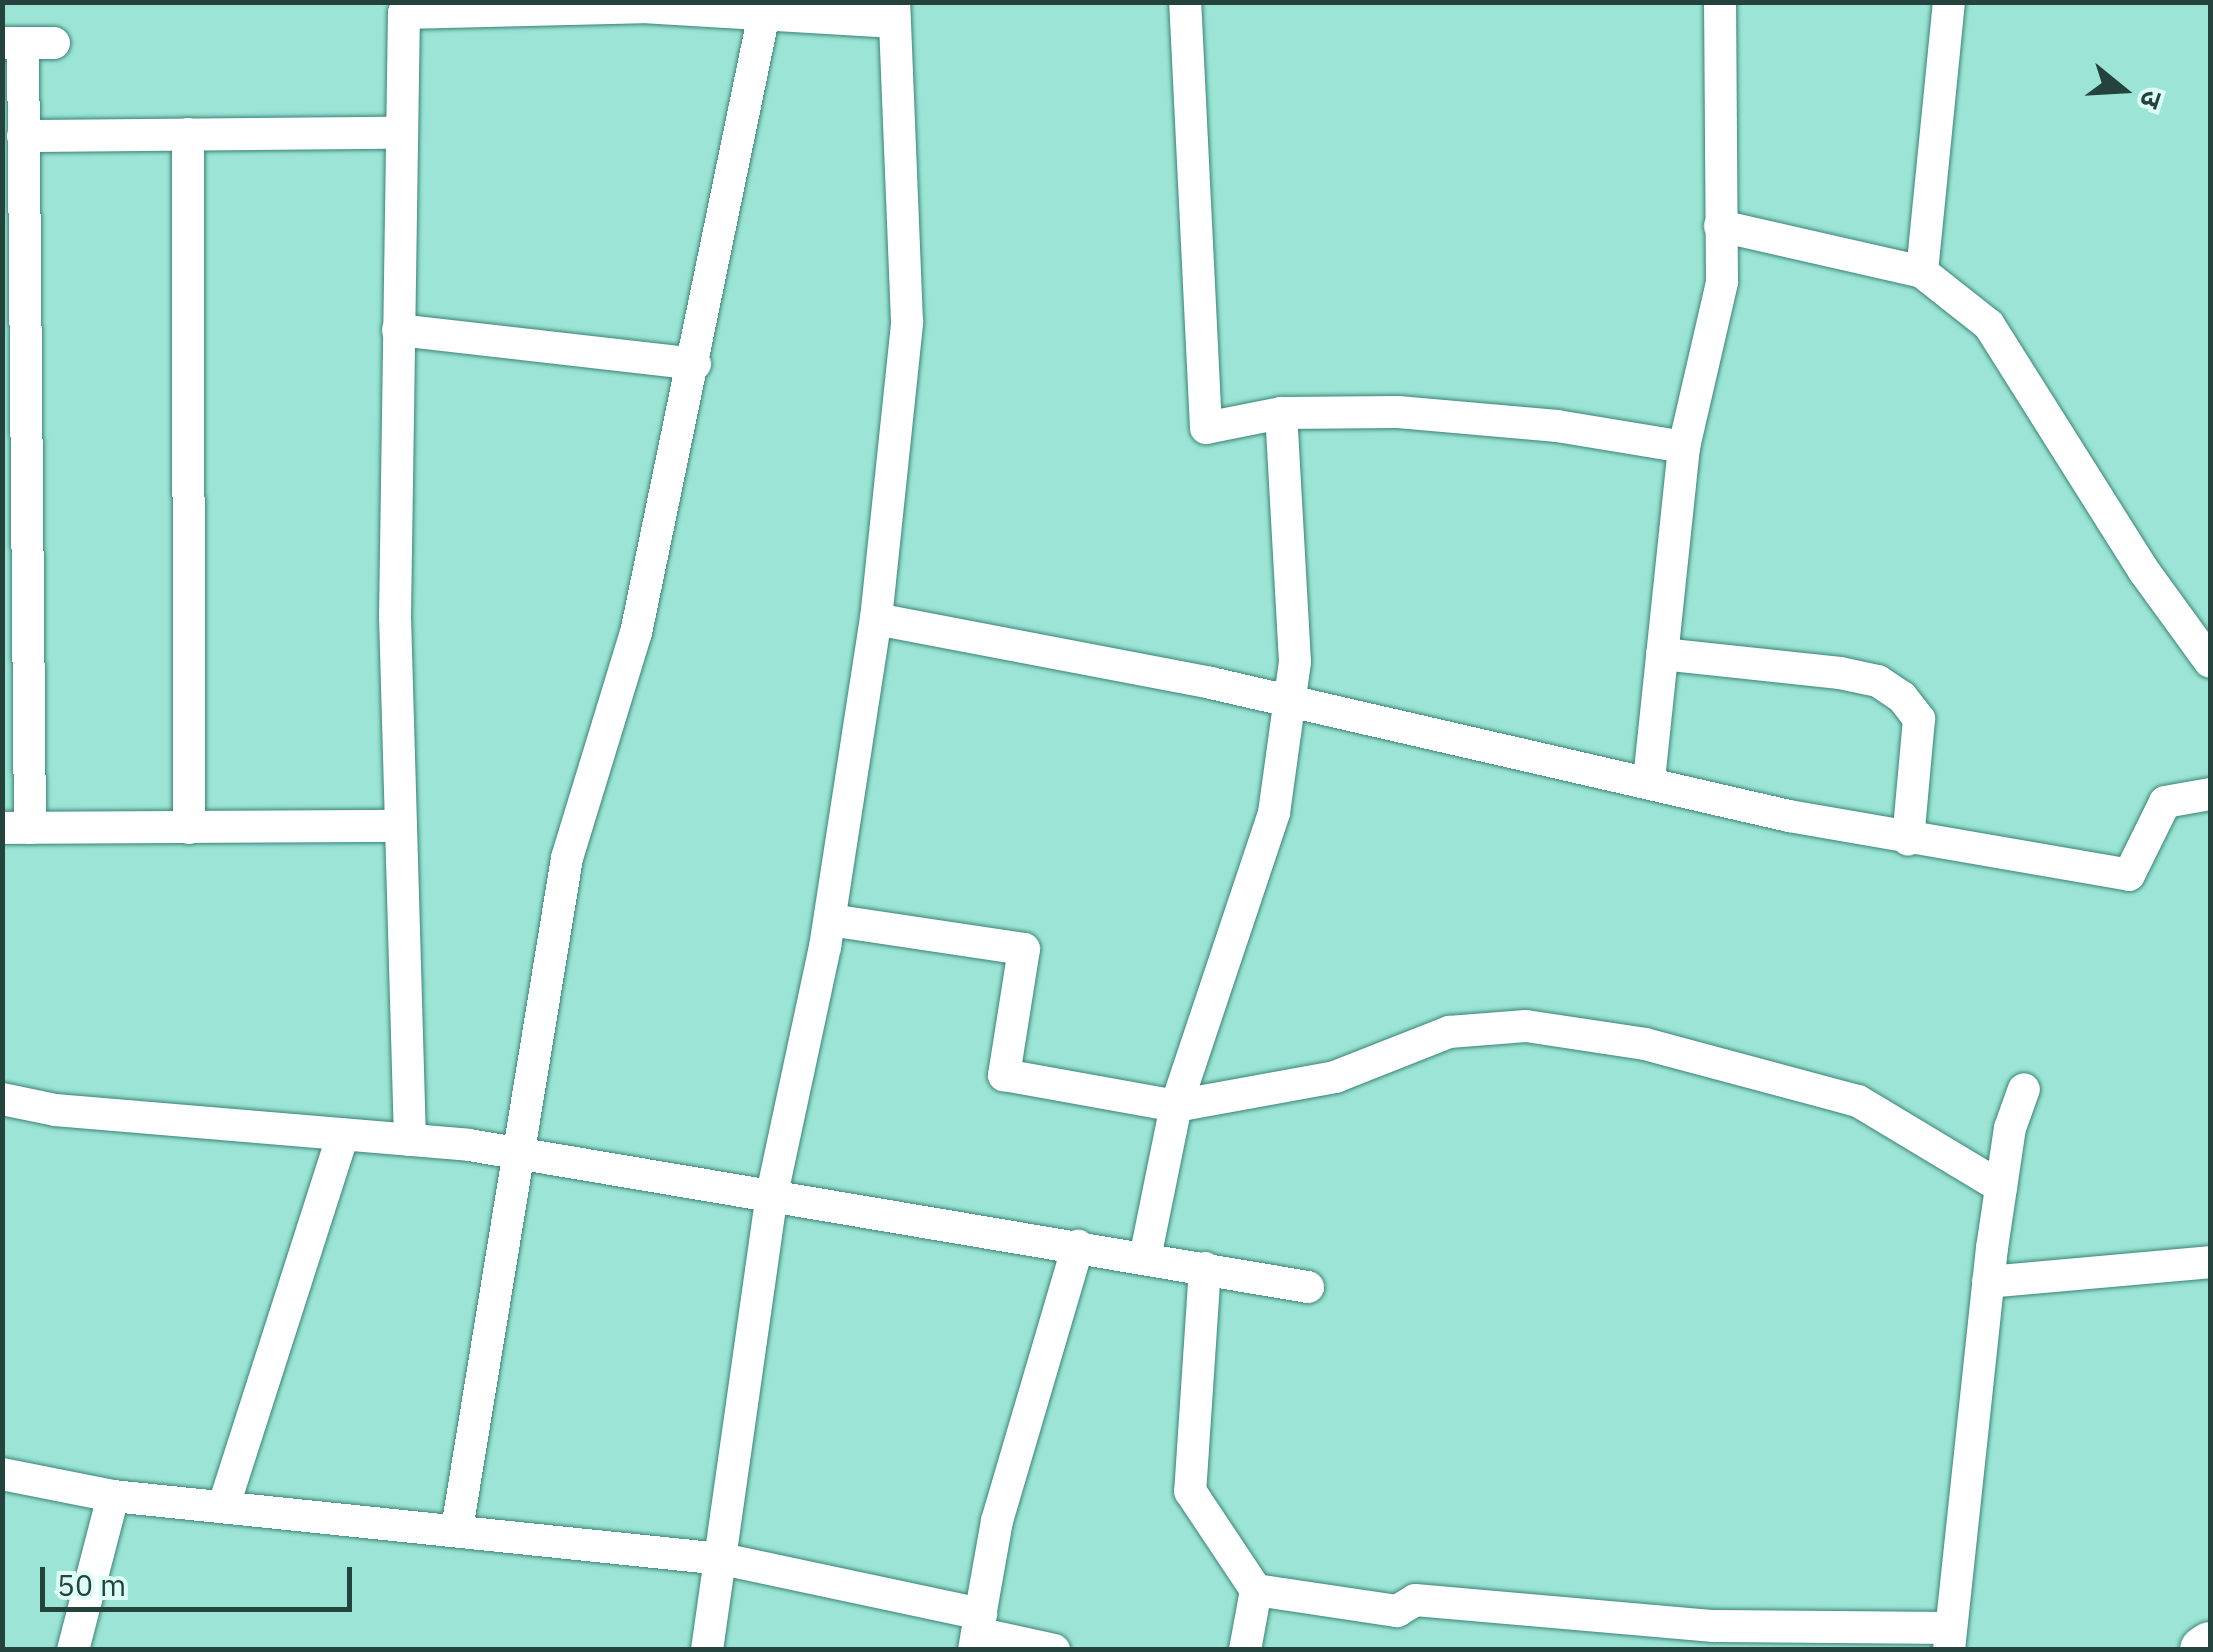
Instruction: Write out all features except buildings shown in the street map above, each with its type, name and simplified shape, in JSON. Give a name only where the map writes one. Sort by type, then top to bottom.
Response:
[{"type":"street","points":[[1185,2],[1206,428],[1281,413],[1398,412],[1557,426],[1684,447]]},
{"type":"street","points":[[1649,780],[1684,447],[1722,282],[1720,2]]},
{"type":"street","points":[[1922,272],[1949,2]]},
{"type":"street","points":[[410,1140],[400,826],[398,330],[404,13],[642,6],[764,14],[895,12],[907,322],[876,619],[830,920],[772,1194],[706,1650]]},
{"type":"street","points":[[457,1529],[567,858],[636,633],[695,364],[764,14]]},
{"type":"street","points":[[26,43],[16,828],[400,826]]},
{"type":"street","points":[[188,134],[189,828]]},
{"type":"street","points":[[23,136],[401,134]]},
{"type":"street","points":[[1720,226],[1922,272],[1989,325],[2144,572],[2210,662]]},
{"type":"street","points":[[398,330],[695,364]]},
{"type":"street","points":[[1145,1258],[1176,1106],[1274,813],[1295,662],[1281,413]]},
{"type":"street","points":[[876,619],[1290,702],[1908,838],[2129,875],[2165,802],[2210,794]]},
{"type":"street","points":[[1662,654],[1840,673],[1878,681],[1902,697],[1919,719],[1908,838]]},
{"type":"street","points":[[830,920],[1024,949],[1004,1075],[1176,1106],[1335,1077],[1449,1032],[1526,1026],[1646,1044],[1858,1101],[2001,1187]]},
{"type":"street","points":[[1256,1590],[1396,1610],[1414,1600],[1714,1626],[1950,1639],[1988,1282],[2001,1187],[2024,1089]]},
{"type":"street","points":[[2,1099],[55,1110],[410,1140],[519,1154],[1308,1286]]},
{"type":"street","points":[[224,1505],[344,1135]]},
{"type":"street","points":[[978,1632],[997,1521],[1078,1246]]},
{"type":"street","points":[[1988,1282],[2210,1262]]},
{"type":"street","points":[[1205,1268],[1190,1491],[1256,1590],[1244,1650]]},
{"type":"street","points":[[2,1474],[114,1496],[722,1558],[1054,1650]]},
{"type":"street","points":[[74,1650],[114,1496]]},
{"type":"street","points":[[2204,1650],[2210,1646]]}]
